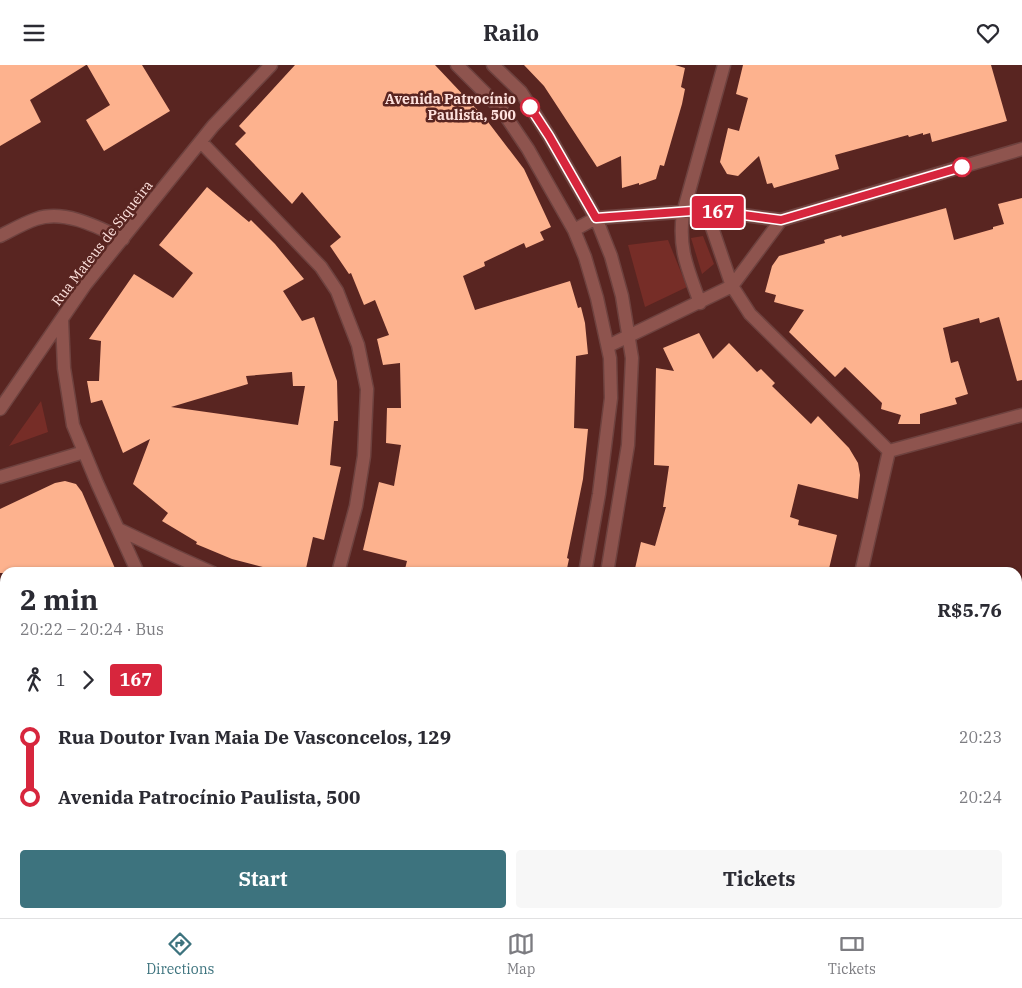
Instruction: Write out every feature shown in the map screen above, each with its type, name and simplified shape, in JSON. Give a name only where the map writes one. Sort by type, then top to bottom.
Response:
[{"type":"street","name":"Rua Mateus de Siqueira","points":[[135,567],[73,425],[64,368],[62,320],[85,285],[213,126],[271,65]]},
{"type":"street","points":[[457,65],[501,109],[528,149],[574,230],[586,257],[598,299],[608,346],[612,398],[599,494],[586,567]]},
{"type":"street","points":[[493,65],[521,92],[549,136],[596,218],[611,256],[622,296],[632,358],[628,445],[608,567]]},
{"type":"street","points":[[700,303],[682,250],[680,231],[683,213],[724,65]]},
{"type":"street","points":[[201,142],[321,267],[337,291],[358,345],[367,389],[364,456],[356,506],[340,567]]},
{"type":"street","points":[[574,230],[596,218],[706,210],[781,220],[1022,149]]},
{"type":"street","points":[[706,210],[732,286],[750,314],[889,451]]},
{"type":"street","points":[[0,236],[38,218],[61,216],[90,223],[122,239]]},
{"type":"street","points":[[608,346],[732,286],[781,220]]},
{"type":"street","points":[[0,409],[62,320]]},
{"type":"street","points":[[889,451],[1022,415]]},
{"type":"street","points":[[862,567],[889,451]]},
{"type":"street","points":[[0,477],[84,452]]},
{"type":"street","points":[[118,529],[200,567]]},
{"type":"shaded area","points":[[703,236],[714,264],[702,274],[691,238]]},
{"type":"shaded area","points":[[668,240],[687,287],[645,307],[628,245]]},
{"type":"shaded area","points":[[41,401],[48,432],[9,446],[14,439]]},
{"type":"building","points":[[0,65],[86,65],[30,100],[41,122],[0,146]]},
{"type":"building","points":[[87,65],[142,65],[170,111],[104,151],[86,120],[110,105]]},
{"type":"building","points":[[295,65],[435,65],[485,118],[524,169],[551,227],[540,232],[544,240],[526,248],[524,243],[484,262],[485,266],[463,276],[475,310],[570,281],[578,308],[581,307],[585,323],[588,354],[576,356],[574,428],[588,429],[583,479],[567,558],[569,559],[567,567],[406,567],[407,561],[363,550],[379,482],[394,486],[401,445],[386,443],[387,408],[401,408],[400,363],[383,365],[377,339],[389,335],[375,300],[364,305],[351,273],[349,274],[330,246],[341,237],[302,192],[292,204],[235,144],[246,133],[239,126]]},
{"type":"building","points":[[524,65],[675,65],[685,68],[681,87],[685,89],[682,104],[664,166],[660,165],[656,179],[622,188],[621,156],[597,167],[544,86]]},
{"type":"building","points":[[743,65],[991,65],[1007,121],[932,142],[930,133],[909,137],[908,135],[835,155],[839,169],[774,188],[772,183],[767,184],[759,156],[738,176],[727,174],[720,162],[728,128],[739,131],[748,98],[736,94]]},
{"type":"building","points":[[207,187],[249,222],[251,220],[275,244],[304,279],[283,291],[302,321],[314,317],[337,381],[338,421],[334,421],[330,465],[341,467],[324,540],[313,537],[306,567],[263,567],[232,559],[196,544],[197,542],[162,521],[168,513],[133,484],[150,439],[123,453],[102,400],[91,403],[87,381],[99,381],[101,341],[89,339],[134,274],[173,298],[193,273],[159,245]],"holes":[[[292,372],[293,386],[305,386],[298,425],[171,407],[248,384],[246,376]]]},
{"type":"building","points":[[1022,198],[1022,380],[1017,381],[999,317],[980,323],[979,318],[943,328],[951,363],[958,361],[968,394],[955,398],[957,404],[920,414],[920,424],[898,424],[901,415],[881,409],[882,403],[845,367],[835,377],[789,332],[804,310],[774,302],[776,295],[765,292],[772,266],[779,256],[825,243],[824,240],[841,235],[842,237],[946,208],[954,240],[1004,224],[998,204]]},
{"type":"building","points":[[699,333],[713,359],[729,343],[757,372],[761,369],[775,383],[772,386],[811,424],[818,416],[849,448],[858,463],[860,475],[858,499],[798,484],[790,517],[799,520],[798,525],[837,535],[829,567],[635,567],[641,542],[655,546],[666,507],[663,507],[669,466],[654,465],[656,368],[674,371],[663,348]]},
{"type":"building","points":[[65,481],[76,484],[82,492],[114,567],[0,567],[0,509],[55,483]]},
{"type":"bus line","name":"167","points":[[530,107],[549,136],[596,218],[706,210],[781,220],[962,167]]},
{"type":"place","name":"Avenida Patrocínio Paulista, 500","points":[[530,107]]}]
